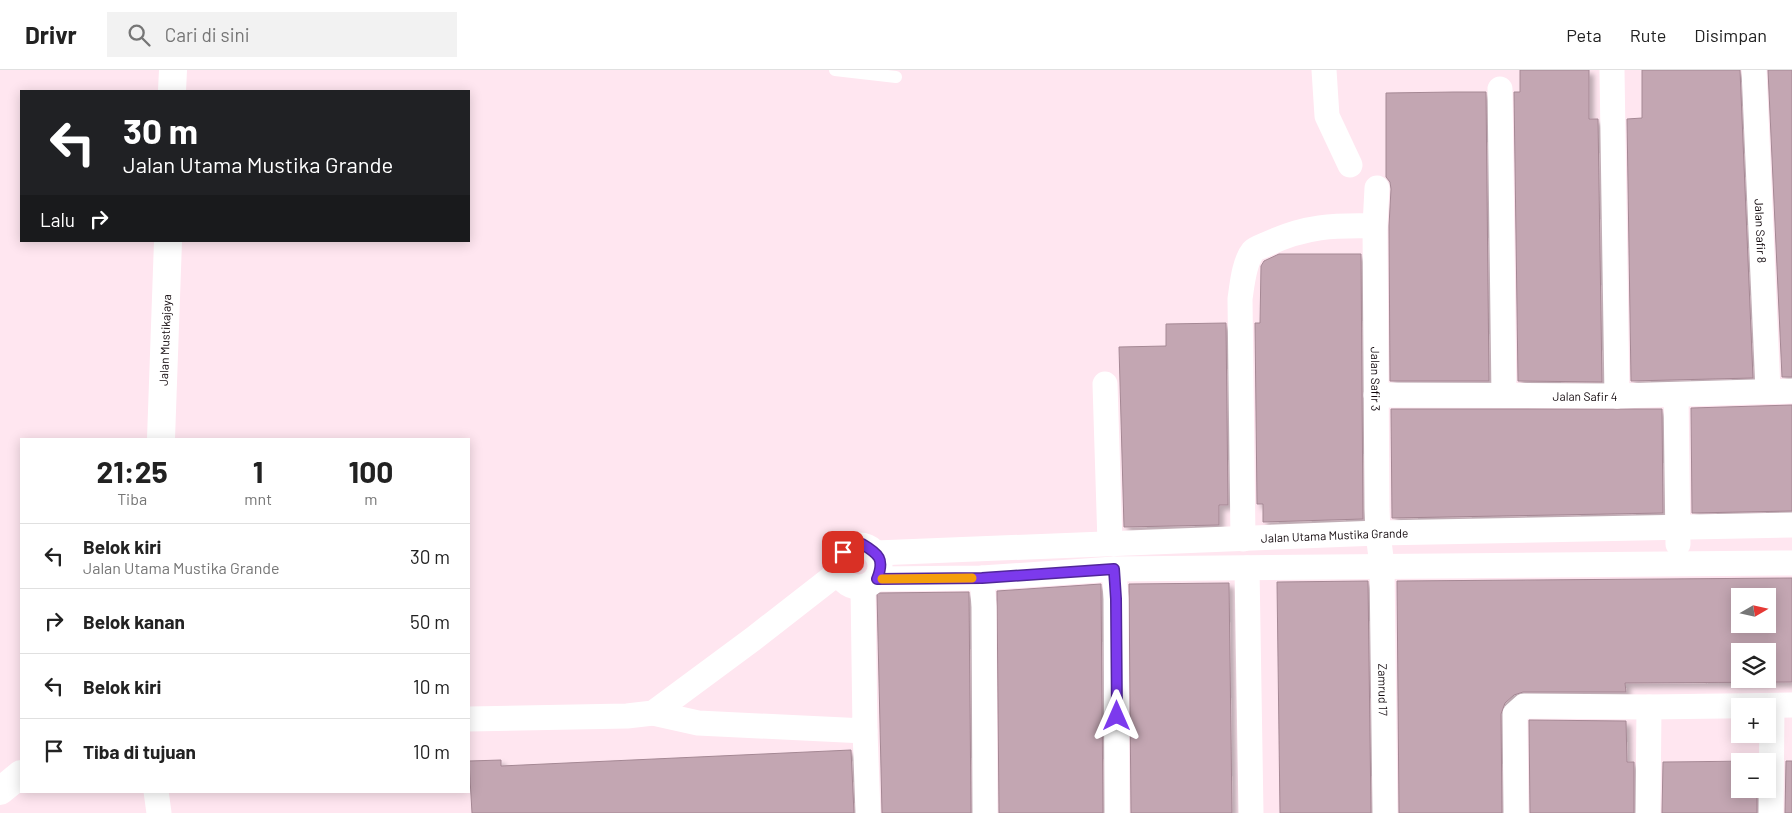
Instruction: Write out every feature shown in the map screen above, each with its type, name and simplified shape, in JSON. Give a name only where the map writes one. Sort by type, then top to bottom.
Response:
[{"type":"street","points":[[172,90],[173,70]]},
{"type":"street","points":[[1324,70],[1327,116],[1350,165]]},
{"type":"street","points":[[1612,70],[1617,396]]},
{"type":"street","name":"Jalan Safir 8","points":[[1754,70],[1780,391]]},
{"type":"street","points":[[1500,89],[1504,395]]},
{"type":"street","name":"Jalan Safir 3","points":[[1377,188],[1375,226],[1376,395],[1378,533],[1382,566]]},
{"type":"street","points":[[1243,539],[1240,299],[1244,270],[1254,251],[1281,238],[1317,227],[1375,226]]},
{"type":"street","name":"Jalan Mustikajaya","points":[[161,438],[168,242]]},
{"type":"street","points":[[1105,384],[1110,543]]},
{"type":"street","name":"Jalan Safir 4","points":[[1376,395],[1617,396],[1780,391]]},
{"type":"street","points":[[1676,394],[1678,564]]},
{"type":"street","name":"Jalan Utama Mustika Grande","points":[[876,553],[1378,533],[1792,525]]},
{"type":"street","points":[[868,813],[865,731],[870,583],[880,570],[880,561],[876,553],[862,544],[849,547],[839,558],[838,572],[848,584],[856,587],[870,583],[1114,569],[1792,564]]},
{"type":"street","name":"Zamrud 17","points":[[1382,566],[1385,813]]},
{"type":"street","points":[[1247,568],[1251,813]]},
{"type":"street","points":[[1114,569],[1116,599],[1117,813]]},
{"type":"street","points":[[653,713],[753,639],[838,572]]},
{"type":"street","points":[[982,578],[984,607],[985,813]]},
{"type":"street","points":[[1516,813],[1515,714],[1524,706],[1782,705],[1771,813]]},
{"type":"street","points":[[1648,813],[1649,707]]},
{"type":"street","points":[[470,719],[627,716],[653,713],[698,723],[865,731]]},
{"type":"street","points":[[0,791],[20,775]]},
{"type":"street","points":[[156,793],[159,813]]},
{"type":"lane","points":[[835,70],[896,77]]},
{"type":"building","points":[[1520,70],[1589,70],[1589,119],[1598,119],[1602,382],[1518,381],[1514,92],[1520,92]]},
{"type":"building","points":[[1642,70],[1740,70],[1753,378],[1631,381],[1627,119],[1642,118]]},
{"type":"building","points":[[1768,70],[1792,70],[1792,377],[1782,377]]},
{"type":"building","points":[[1486,92],[1489,381],[1390,381],[1389,226],[1391,189],[1390,182],[1386,177],[1386,93]]},
{"type":"building","points":[[1279,254],[1361,254],[1363,519],[1263,522],[1263,504],[1257,504],[1255,323],[1260,323],[1261,266],[1264,261]]},
{"type":"building","points":[[1226,323],[1228,505],[1219,505],[1219,525],[1124,527],[1119,347],[1166,346],[1166,324]]},
{"type":"building","points":[[1792,405],[1792,511],[1692,513],[1691,408]]},
{"type":"building","points":[[1391,409],[1662,409],[1663,513],[1392,518]]},
{"type":"building","points":[[1792,578],[1792,682],[1776,682],[1776,643],[1731,643],[1731,682],[1625,683],[1626,692],[1523,692],[1514,695],[1505,703],[1501,714],[1502,813],[1399,813],[1397,581]]},
{"type":"building","points":[[1368,581],[1371,813],[1280,813],[1277,582]]},
{"type":"building","points":[[1229,583],[1232,813],[1131,813],[1129,584]]},
{"type":"building","points":[[1101,584],[1103,813],[999,813],[997,591]]},
{"type":"building","points":[[969,592],[971,813],[882,813],[877,593]]},
{"type":"building","points":[[1529,720],[1626,721],[1627,762],[1634,762],[1634,813],[1530,813]]},
{"type":"building","points":[[851,750],[854,813],[472,813],[470,761],[501,760],[501,766]]},
{"type":"building","points":[[1731,761],[1731,798],[1757,798],[1757,813],[1662,813],[1663,762]]},
{"type":"building","points":[[1786,761],[1792,761],[1792,813],[1785,813]]},
{"type":"slow traffic","points":[[882,579],[972,578]]},
{"type":"route","points":[[843,552],[856,544],[862,544],[876,553],[880,561],[877,579],[982,578],[1114,569],[1117,716]]}]
